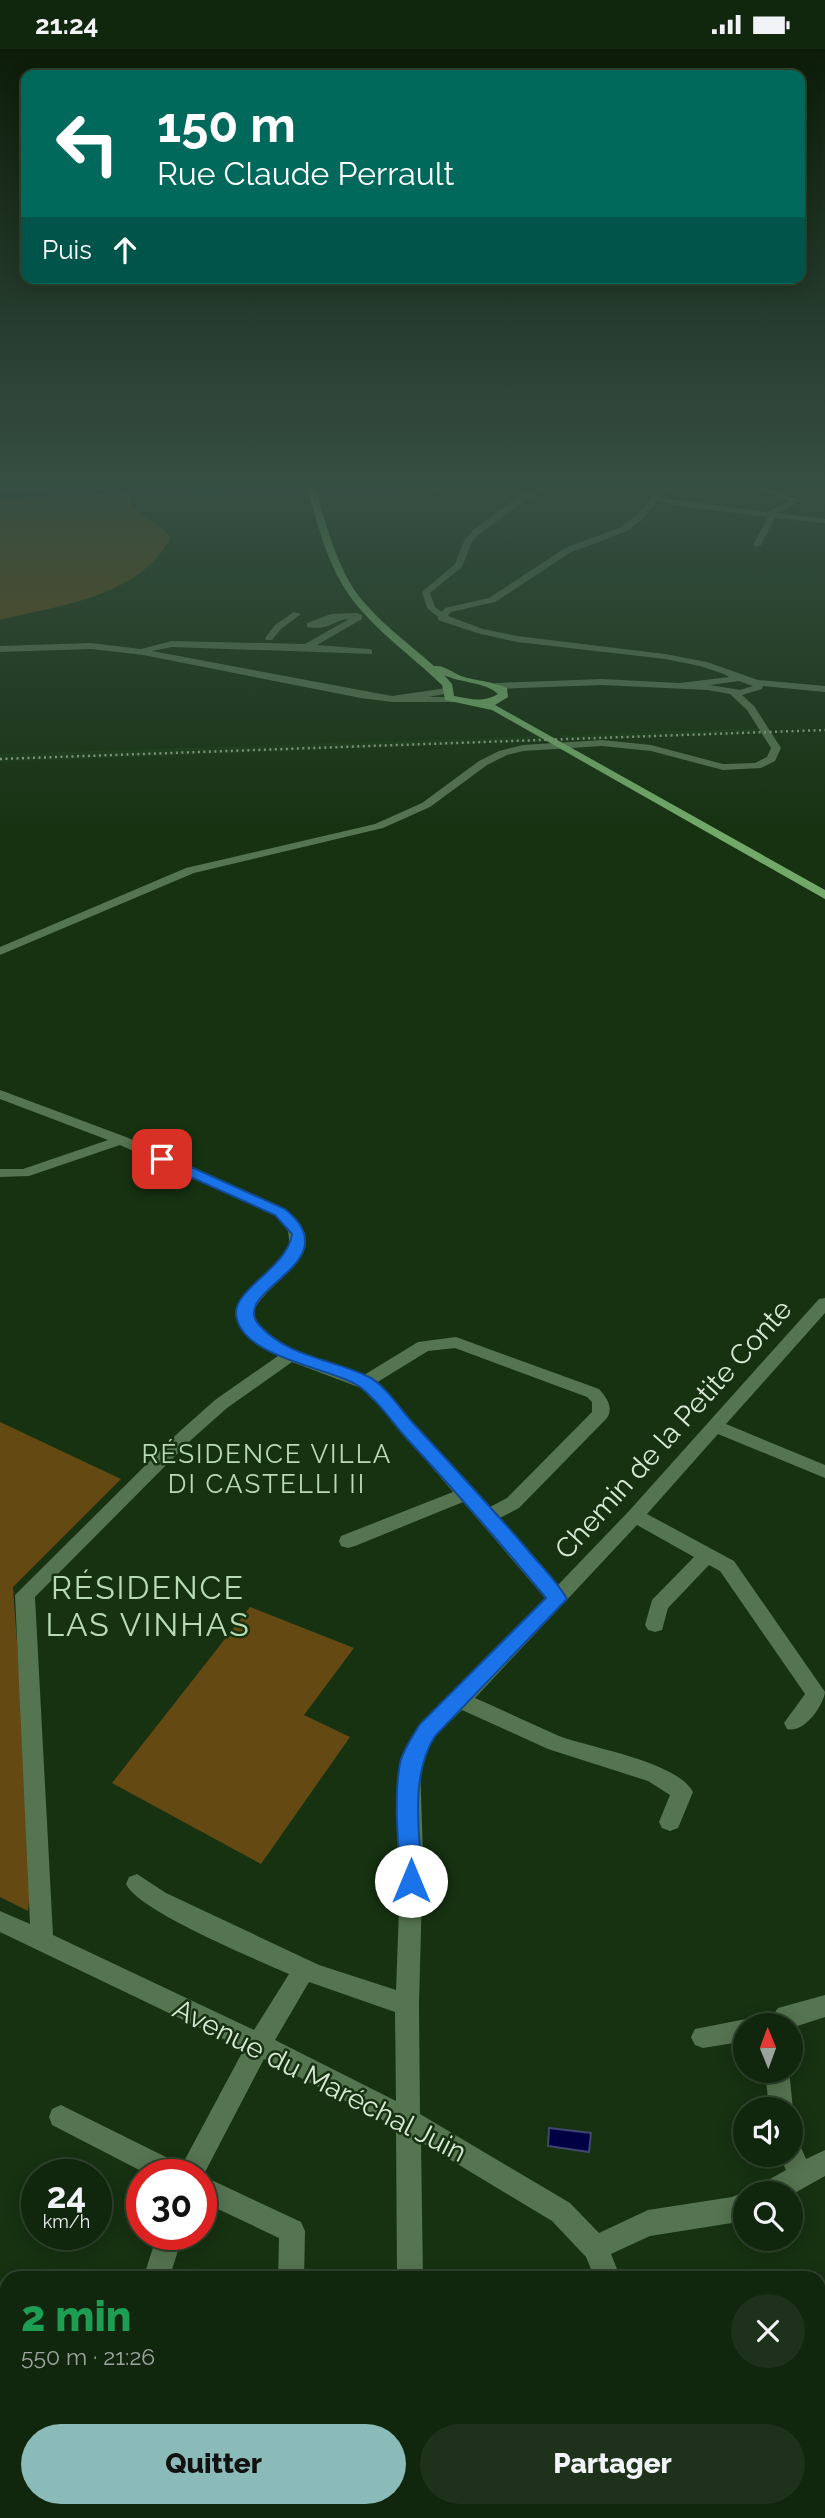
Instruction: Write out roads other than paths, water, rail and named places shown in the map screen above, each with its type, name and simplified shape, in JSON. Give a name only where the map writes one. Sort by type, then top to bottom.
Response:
[{"type":"main road","points":[[358,599],[377,621],[423,660],[450,694],[495,708],[547,735],[825,895]]},
{"type":"main road","points":[[423,660],[460,679],[501,692],[523,718],[547,735]]},
{"type":"main road","points":[[450,694],[474,682]]},
{"type":"main road","points":[[477,704],[501,692]]},
{"type":"street","points":[[431,599],[441,618],[490,634],[641,653],[701,665],[739,678],[755,688]]},
{"type":"street","points":[[436,607],[473,605],[493,599]]},
{"type":"street","points":[[266,641],[278,627],[298,614]]},
{"type":"street","points":[[307,647],[359,617],[342,615]]},
{"type":"street","points":[[266,641],[285,634]]},
{"type":"street","points":[[143,652],[155,646],[172,644],[266,641],[369,652]]},
{"type":"street","points":[[0,649],[91,646],[143,652],[360,695],[392,699],[450,694]]},
{"type":"street","points":[[0,951],[190,870],[379,826],[426,804],[483,762],[503,753],[546,746],[624,744],[651,748],[711,765],[738,768],[771,759],[776,748],[751,708],[701,665]]},
{"type":"street","points":[[501,692],[566,683],[677,686],[721,684],[739,678]]},
{"type":"street","points":[[751,708],[755,688]]},
{"type":"street","points":[[734,693],[755,688],[825,689]]},
{"type":"street","points":[[0,1094],[121,1140],[280,1212],[294,1223],[299,1234],[298,1245],[290,1259],[247,1303],[244,1314],[261,1337],[290,1356],[365,1382],[488,1516],[557,1599]]},
{"type":"street","points":[[0,1173],[24,1173],[121,1140]]},
{"type":"street","name":"Chemin de la Petite Conte","points":[[410,2271],[407,2004],[412,1856],[408,1800],[411,1762],[428,1730],[460,1700],[635,1516],[825,1303]]},
{"type":"street","points":[[365,1382],[424,1346],[456,1342],[593,1393],[600,1401],[601,1414],[513,1503],[488,1516]]},
{"type":"street","points":[[42,1942],[25,1595],[184,1436],[221,1404],[290,1356]]},
{"type":"street","points":[[714,1426],[825,1472]]},
{"type":"street","points":[[348,1541],[466,1494]]},
{"type":"street","points":[[635,1516],[727,1566],[816,1694],[794,1723]]},
{"type":"street","points":[[655,1625],[659,1605],[707,1555]]},
{"type":"street","points":[[460,1700],[555,1743],[654,1774],[682,1792],[670,1822]]},
{"type":"street","points":[[137,1884],[158,1900],[304,1970],[356,1992],[407,2004]]},
{"type":"street","name":"Avenue du Maréchal Juin","points":[[0,1921],[259,2044],[409,2121],[561,2212],[595,2248],[605,2271]]},
{"type":"street","points":[[198,2159],[259,2044],[304,1970]]},
{"type":"street","points":[[798,2013],[825,2006]]},
{"type":"street","points":[[703,2037],[733,2032]]},
{"type":"street","points":[[61,2117],[144,2159]]},
{"type":"street","points":[[803,2164],[825,2162]]},
{"type":"street","points":[[781,2181],[794,2167]]},
{"type":"street","points":[[217,2196],[292,2231],[291,2271]]},
{"type":"street","points":[[595,2248],[648,2223],[733,2210]]},
{"type":"street","points":[[159,2271],[165,2250]]},
{"type":"railway","points":[[0,759],[825,730]]},
{"type":"district","name":"RÉSIDENCE VILLA DI CASTELLI II","points":[[267,1468]]},
{"type":"district","name":"RÉSIDENCE LAS VINHAS","points":[[148,1606]]}]
